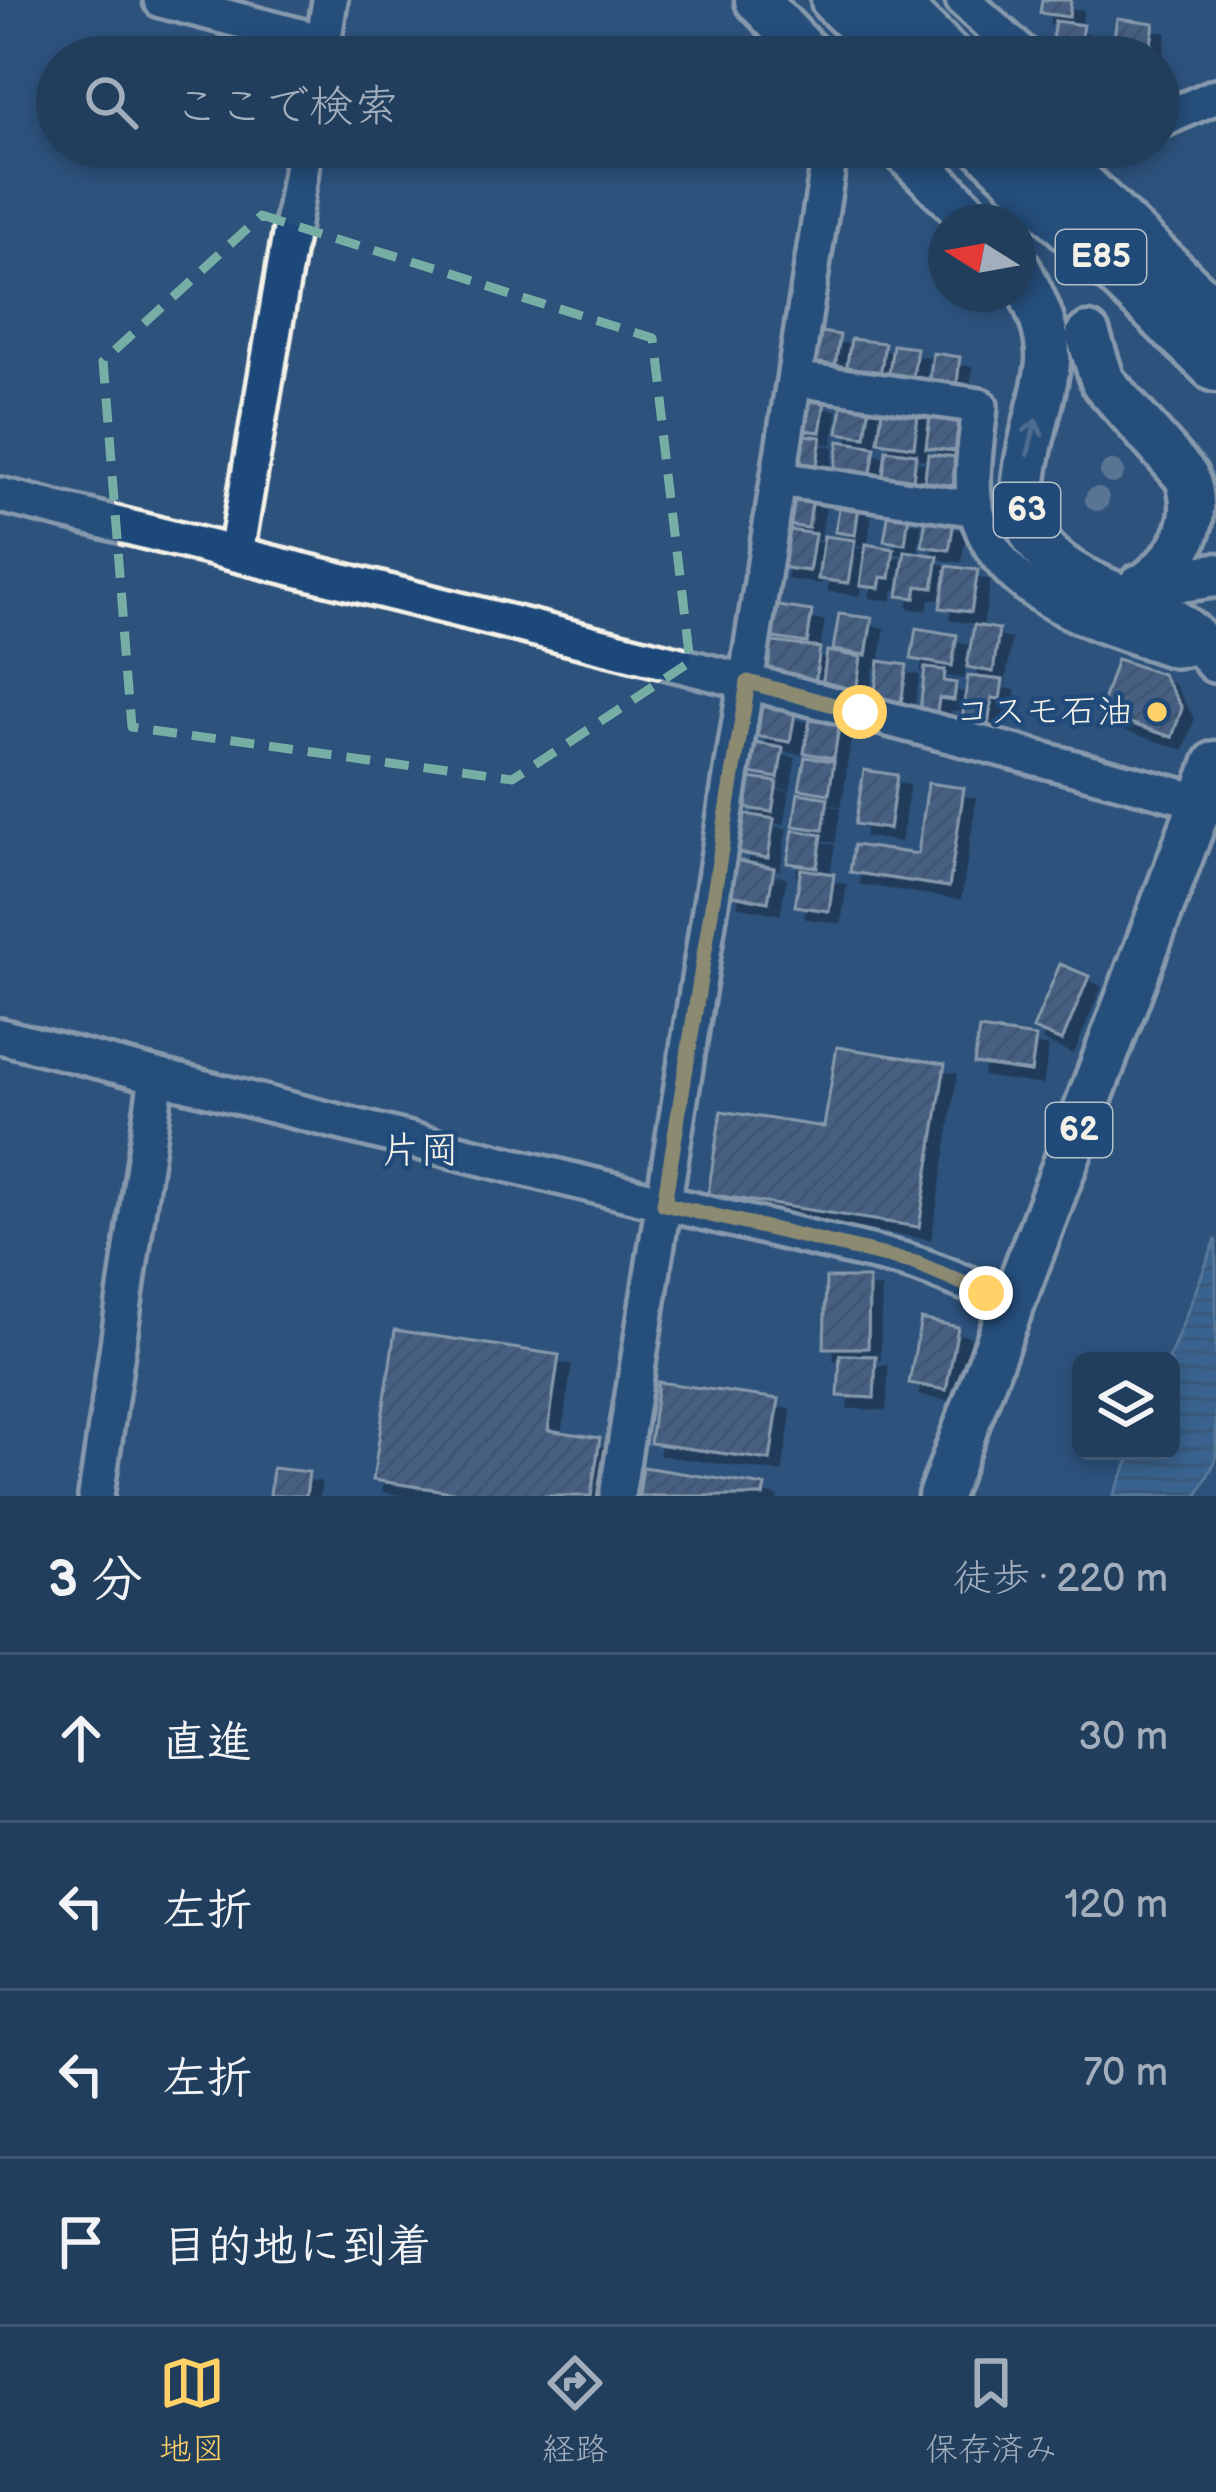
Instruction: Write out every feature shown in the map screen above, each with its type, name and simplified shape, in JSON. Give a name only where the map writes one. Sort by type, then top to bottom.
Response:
[{"type":"highway","points":[[836,0],[873,36]]},
{"type":"highway","points":[[889,0],[926,36]]},
{"type":"highway","name":"E85","points":[[1009,168],[1216,367]]},
{"type":"highway","name":"E85","points":[[1062,168],[1216,316]]},
{"type":"main road","points":[[757,0],[792,36]]},
{"type":"main road","points":[[921,168],[958,204]]},
{"type":"main road","name":"63","points":[[1036,283],[1216,468]]},
{"type":"main road","name":"63","points":[[1036,305],[1048,359],[1023,474],[1030,531],[1060,565],[1171,620],[1205,649]]},
{"type":"main road","points":[[1088,335],[1103,382],[1186,476],[1194,495],[1194,512],[1182,547],[1145,585]]},
{"type":"main road","points":[[1100,586],[1216,575]]},
{"type":"main road","name":"62","points":[[940,1496],[1209,782]]},
{"type":"street","points":[[161,0],[279,36]]},
{"type":"street","points":[[324,36],[330,0]]},
{"type":"street","points":[[963,0],[1003,36]]},
{"type":"street","points":[[1180,112],[1216,96]]},
{"type":"street","points":[[236,553],[301,168]]},
{"type":"street","points":[[617,1496],[828,168]]},
{"type":"street","points":[[795,379],[980,406],[974,460],[976,508],[998,560],[1042,598],[1096,623],[1174,650],[1205,649]]},
{"type":"street","points":[[780,478],[976,508]]},
{"type":"street","points":[[0,495],[748,682],[1209,782]]},
{"type":"street","points":[[0,1036],[916,1263],[986,1293],[1015,1299]]},
{"type":"street","points":[[96,1496],[157,1076]]},
{"type":"highlighted area","points":[[262,215],[652,338],[690,662],[512,780],[132,727],[103,361]]},
{"type":"water","points":[[1216,1239],[1216,1460],[1197,1496],[1113,1496],[1129,1460],[1180,1460],[1180,1352],[1172,1352]]},
{"type":"building","points":[[1042,0],[1071,0],[1069,17],[1040,13]]},
{"type":"building","points":[[1117,18],[1154,23],[1152,36],[1114,36]]},
{"type":"building","points":[[1055,21],[1083,25],[1081,36],[1052,36]]},
{"type":"building","points":[[815,331],[840,335],[834,373],[809,369]]},
{"type":"building","points":[[851,339],[885,343],[880,376],[846,372]]},
{"type":"building","points":[[893,345],[917,348],[912,384],[888,381]]},
{"type":"building","points":[[933,353],[960,357],[956,391],[929,387]]},
{"type":"building","points":[[801,397],[825,401],[820,432],[797,429]]},
{"type":"building","points":[[843,399],[870,403],[865,437],[838,433]]},
{"type":"building","points":[[883,402],[919,407],[914,447],[878,442]]},
{"type":"building","points":[[930,416],[960,420],[957,451],[926,448]]},
{"type":"building","points":[[797,434],[821,437],[816,471],[792,468]]},
{"type":"building","points":[[839,441],[875,447],[870,479],[834,473]]},
{"type":"building","points":[[886,450],[916,454],[912,488],[882,484]]},
{"type":"building","points":[[928,454],[957,457],[953,488],[924,485]]},
{"type":"building","points":[[792,495],[813,498],[808,528],[788,525]]},
{"type":"building","points":[[840,502],[859,505],[855,535],[835,532]]},
{"type":"building","points":[[889,511],[909,514],[905,544],[884,541]]},
{"type":"building","points":[[926,517],[954,521],[949,550],[922,546]]},
{"type":"building","points":[[783,529],[815,534],[809,571],[778,567]]},
{"type":"building","points":[[824,536],[855,540],[848,583],[818,579]]},
{"type":"building","points":[[866,544],[894,549],[890,578],[881,577],[879,588],[860,586]]},
{"type":"building","points":[[905,551],[938,556],[933,588],[917,586],[915,598],[898,596]]},
{"type":"building","points":[[947,566],[978,570],[971,612],[940,608]]},
{"type":"building","points":[[772,605],[812,611],[807,643],[767,637]]},
{"type":"building","points":[[839,614],[872,618],[866,655],[833,650]]},
{"type":"building","points":[[974,625],[999,629],[993,672],[967,667]]},
{"type":"building","points":[[916,628],[957,635],[952,666],[911,659]]},
{"type":"building","points":[[766,641],[820,648],[815,683],[774,677],[763,662]]},
{"type":"building","points":[[827,651],[861,657],[856,692],[822,687]]},
{"type":"building","points":[[1117,659],[1162,674],[1182,708],[1172,737],[1099,713]]},
{"type":"building","points":[[879,661],[907,665],[901,702],[874,698]]},
{"type":"building","points":[[925,668],[945,670],[944,681],[956,683],[954,700],[939,698],[937,712],[920,710]]},
{"type":"building","points":[[968,676],[1003,680],[1000,699],[992,698],[988,725],[962,721]]},
{"type":"building","points":[[760,706],[795,712],[790,742],[756,736]]},
{"type":"building","points":[[810,720],[839,725],[834,758],[804,753]]},
{"type":"building","points":[[755,743],[783,748],[778,778],[750,773]]},
{"type":"building","points":[[805,757],[834,761],[829,794],[799,789]]},
{"type":"building","points":[[864,770],[897,775],[889,829],[855,824]]},
{"type":"building","points":[[749,778],[777,782],[772,812],[744,808]]},
{"type":"building","points":[[928,783],[964,788],[949,887],[850,872],[854,845],[918,854]]},
{"type":"building","points":[[798,793],[828,798],[823,830],[793,826]]},
{"type":"building","points":[[745,814],[774,819],[768,858],[739,853]]},
{"type":"building","points":[[793,830],[822,835],[817,867],[787,863]]},
{"type":"building","points":[[735,860],[774,868],[768,902],[728,894]]},
{"type":"building","points":[[801,869],[834,874],[829,911],[795,906]]},
{"type":"building","points":[[1060,964],[1089,976],[1062,1041],[1033,1029]]},
{"type":"building","points":[[979,1029],[1036,1037],[1031,1072],[974,1064]]},
{"type":"building","points":[[837,1047],[945,1064],[919,1227],[708,1194],[721,1111],[824,1127]]},
{"type":"building","points":[[826,1278],[869,1278],[868,1348],[824,1348]]},
{"type":"building","points":[[921,1319],[958,1327],[946,1390],[909,1383]]},
{"type":"building","points":[[395,1330],[559,1355],[548,1430],[600,1438],[591,1496],[479,1496],[373,1480]]},
{"type":"building","points":[[840,1355],[876,1356],[874,1398],[838,1396]]},
{"type":"building","points":[[658,1382],[779,1399],[770,1460],[650,1443]]},
{"type":"building","points":[[643,1467],[765,1486],[763,1496],[639,1496]]},
{"type":"building","points":[[273,1468],[309,1472],[306,1496],[270,1496]]},
{"type":"place","name":"コスモ石油","points":[[1157,712]]},
{"type":"district","name":"片岡","points":[[420,1151]]},
{"type":"route","points":[[860,712],[748,682],[664,1204],[916,1263],[986,1293]]}]
